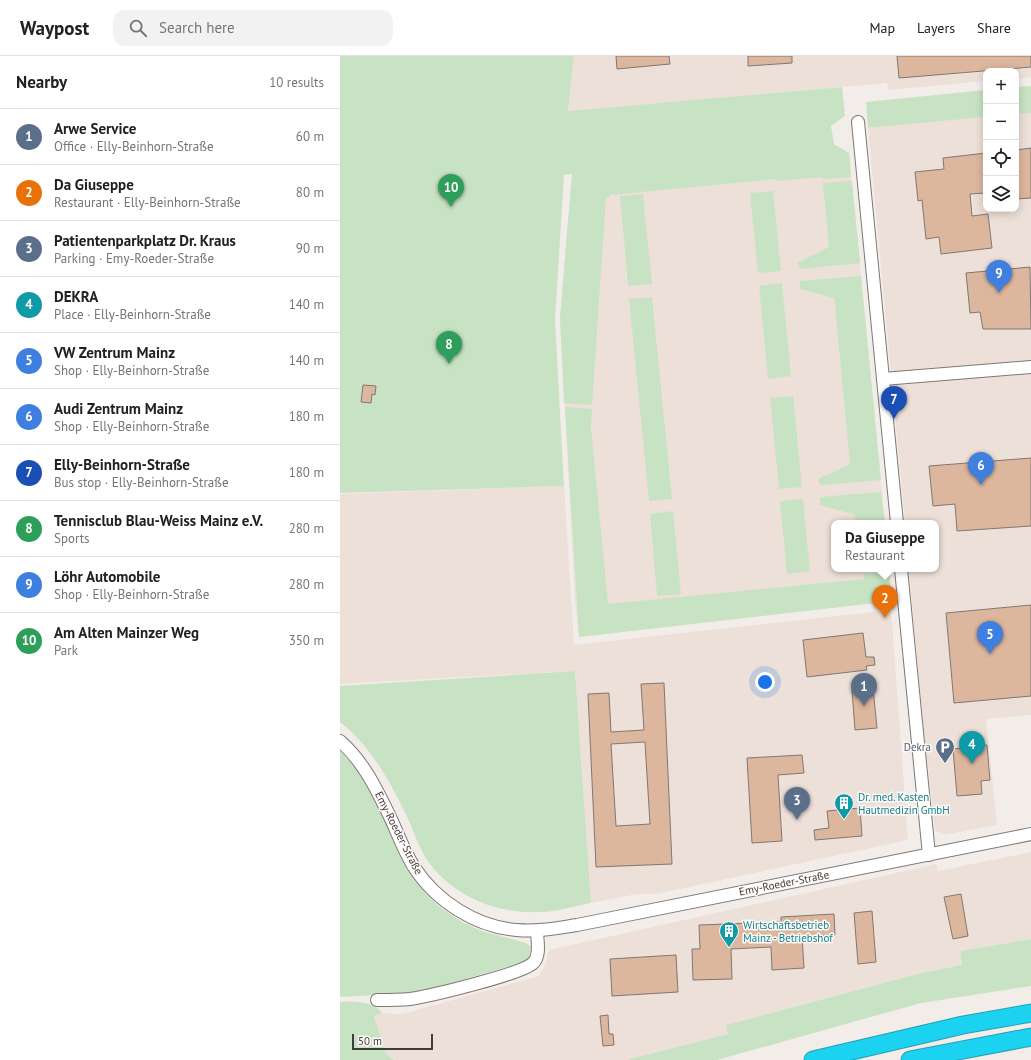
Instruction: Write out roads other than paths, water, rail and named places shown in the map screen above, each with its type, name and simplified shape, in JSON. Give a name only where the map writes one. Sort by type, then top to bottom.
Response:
[{"type":"highway","points":[[813,1060],[963,1025],[1031,1013]]},
{"type":"highway","points":[[910,1060],[1031,1037]]},
{"type":"street","points":[[858,122],[897,520]]},
{"type":"street","points":[[883,379],[1031,367]]},
{"type":"street","points":[[901,572],[929,855]]},
{"type":"street","name":"Emy-Roeder-Straße","points":[[340,741],[352,751],[366,770],[414,867],[441,899],[483,922],[515,930],[537,930],[577,925],[1031,834]]},
{"type":"street","points":[[377,1000],[412,998],[495,978],[524,969],[533,963],[537,958],[537,930]]},
{"type":"place","name":"Am Alten Mainzer Weg","points":[[451,207]]},
{"type":"place","name":"Löhr Automobile","points":[[999,293]]},
{"type":"place","name":"Tennisclub Blau-Weiss Mainz e.V.","points":[[449,364]]},
{"type":"place","name":"Elly-Beinhorn-Straße","points":[[894,419]]},
{"type":"place","name":"Audi Zentrum Mainz","points":[[981,485]]},
{"type":"place","name":"Da Giuseppe","points":[[885,618]]},
{"type":"place","name":"VW Zentrum Mainz","points":[[990,654]]},
{"type":"place","name":"Arwe Service","points":[[864,706]]},
{"type":"place","name":"Dekra","points":[[945,764]]},
{"type":"place","name":"DEKRA","points":[[972,764]]},
{"type":"place","name":"Patientenparkplatz Dr. Kraus","points":[[797,820]]},
{"type":"place","name":"Dr. med. Kasten Hautmedizin GmbH","points":[[844,820]]},
{"type":"place","name":"Wirtschaftsbetrieb Mainz - Betriebshof","points":[[729,948]]}]
